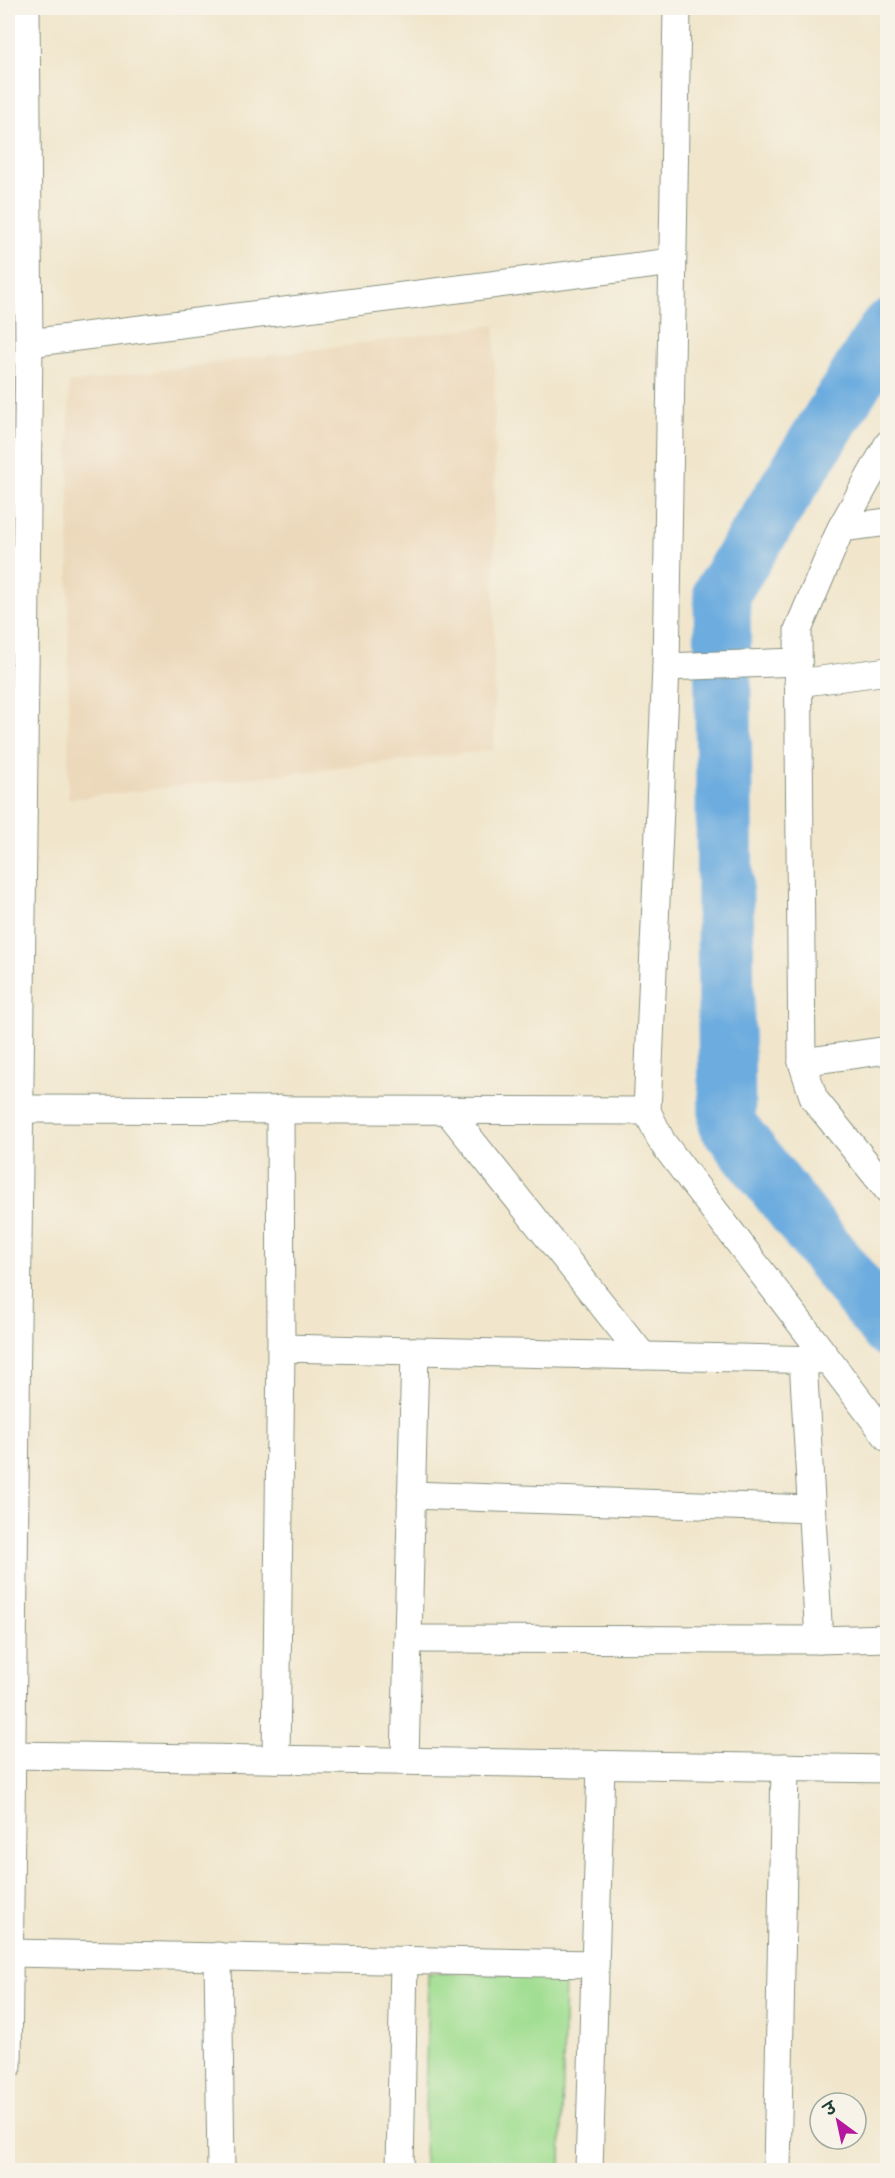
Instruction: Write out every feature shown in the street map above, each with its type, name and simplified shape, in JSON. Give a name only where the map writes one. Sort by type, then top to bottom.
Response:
[{"type":"street","points":[[8,2066],[12,1755],[10,1659],[12,1353],[19,1109],[29,343],[26,8]]},
{"type":"street","points":[[677,8],[672,262],[675,667],[647,1111],[662,1142],[815,1360],[888,1438]]},
{"type":"street","points":[[29,343],[672,262]]},
{"type":"street","points":[[888,444],[841,528],[798,630],[802,1062],[814,1099],[888,1190]]},
{"type":"street","points":[[841,528],[888,522]]},
{"type":"street","points":[[675,667],[771,662],[798,672],[888,671]]},
{"type":"street","points":[[802,1062],[888,1050]]},
{"type":"street","points":[[19,1109],[647,1111]]},
{"type":"street","points":[[276,1759],[281,1348],[280,1109]]},
{"type":"street","points":[[447,1110],[643,1356]]},
{"type":"street","points":[[281,1348],[815,1360]]},
{"type":"street","points":[[405,1761],[415,1351]]},
{"type":"street","points":[[815,1360],[811,1509],[819,1640]]},
{"type":"street","points":[[411,1494],[811,1509]]},
{"type":"street","points":[[408,1639],[819,1640],[888,1638]]},
{"type":"street","points":[[12,1755],[888,1769]]},
{"type":"street","points":[[590,2170],[601,1765]]},
{"type":"street","points":[[777,2170],[785,1767]]},
{"type":"street","points":[[9,1953],[595,1964]]},
{"type":"street","points":[[218,1956],[221,2170]]},
{"type":"street","points":[[400,2170],[404,1960]]},
{"type":"shaded area","points":[[495,325],[494,750],[68,799],[69,383]]},
{"type":"green space","points":[[428,1973],[565,1975],[561,2170],[424,2170]]},
{"type":"waterway","points":[[888,328],[722,592],[727,1124],[888,1329]]}]
